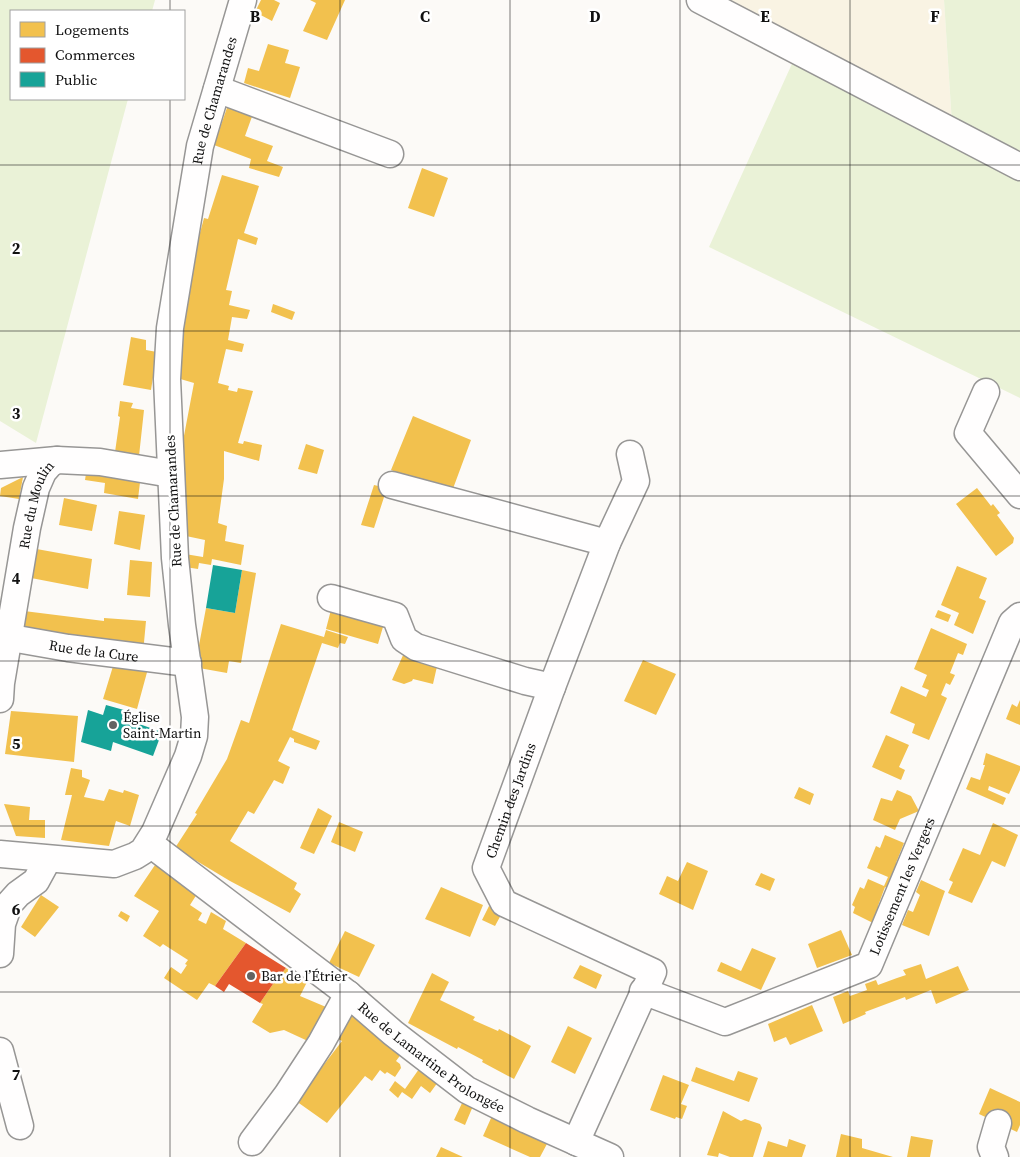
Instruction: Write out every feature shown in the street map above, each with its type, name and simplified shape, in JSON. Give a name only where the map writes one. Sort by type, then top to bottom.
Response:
[{"type":"street","name":"Rue de Chamarandes","points":[[1,851],[48,859],[114,864],[135,856],[149,843],[156,832],[188,756],[194,736],[195,717],[175,558],[167,379],[170,328],[200,146],[243,0]]},
{"type":"street","points":[[700,0],[1020,167]]},
{"type":"street","points":[[216,89],[390,154]]},
{"type":"street","points":[[986,392],[968,433],[1020,495]]},
{"type":"street","name":"Chemin des Jardins","points":[[576,1142],[653,972],[504,903],[486,868],[607,543],[636,481],[630,454]]},
{"type":"street","points":[[0,465],[57,460]]},
{"type":"street","name":"Rue du Moulin","points":[[0,698],[4,637],[36,488],[43,472],[50,464],[57,460],[100,462],[171,474]]},
{"type":"street","points":[[392,485],[607,543]]},
{"type":"street","points":[[331,598],[395,616],[404,639],[416,647],[525,681],[552,687]]},
{"type":"street","name":"Lotissement les Vergers","points":[[643,991],[725,1022],[870,965],[1012,623],[1020,616]]},
{"type":"street","name":"Rue de la Cure","points":[[4,637],[68,648],[188,663]]},
{"type":"street","name":"Rue de Lamartine Prolongée","points":[[149,843],[348,994],[393,1033],[467,1090],[527,1120],[610,1157]]},
{"type":"street","points":[[0,954],[2,924],[9,904],[18,894],[36,882],[48,859]]},
{"type":"street","points":[[252,1142],[288,1095],[321,1043],[348,994]]},
{"type":"street","points":[[0,1051],[20,1126]]},
{"type":"street","points":[[995,1157],[991,1148],[998,1123]]},
{"type":"shaded area","points":[[712,0],[944,0],[952,125]]},
{"type":"green space","points":[[0,0],[155,0],[152,10],[10,10],[10,100],[128,100],[36,443],[0,421]]},
{"type":"green space","points":[[944,0],[1020,0],[1020,398],[709,247],[800,46],[952,124]]},
{"type":"building: Logements","points":[[261,0],[274,0],[280,3],[272,21],[255,12]]},
{"type":"building: Logements","points":[[310,0],[345,0],[327,40],[303,31],[316,3]]},
{"type":"building: Logements","points":[[268,44],[289,50],[285,63],[300,67],[290,98],[244,83],[248,68],[259,71]]},
{"type":"building: Logements","points":[[229,102],[254,111],[245,136],[273,146],[267,161],[283,167],[279,177],[249,168],[251,159],[214,145]]},
{"type":"building: Logements","points":[[422,168],[448,178],[434,217],[408,208]]},
{"type":"building: Logements","points":[[222,175],[259,186],[244,233],[258,238],[256,245],[238,239],[226,290],[232,291],[229,305],[250,310],[247,319],[232,317],[228,340],[244,344],[242,352],[226,349],[218,383],[229,386],[228,390],[237,392],[238,388],[253,391],[238,443],[243,444],[244,441],[262,445],[259,461],[224,451],[224,479],[218,523],[227,526],[225,541],[244,545],[241,565],[212,559],[211,565],[199,563],[198,569],[185,567],[185,554],[203,557],[205,540],[186,536],[183,441],[194,383],[177,378],[181,337],[194,255],[204,218],[208,219]]},
{"type":"building: Logements","points":[[273,304],[295,312],[292,320],[271,312]]},
{"type":"building: Logements","points":[[131,337],[146,340],[146,350],[157,352],[151,390],[123,385]]},
{"type":"building: Logements","points":[[120,401],[133,403],[131,408],[144,410],[139,456],[115,452],[120,417],[118,416]]},
{"type":"building: Logements","points":[[413,416],[471,440],[451,494],[391,470]]},
{"type":"building: Logements","points":[[306,444],[324,450],[317,474],[298,469]]},
{"type":"building: Logements","points":[[87,467],[141,474],[138,499],[104,493],[105,483],[85,480]]},
{"type":"building: Logements","points":[[23,477],[19,499],[0,496],[1,488]]},
{"type":"building: Logements","points":[[374,485],[387,488],[374,528],[361,525]]},
{"type":"building: Logements","points":[[977,488],[991,506],[993,504],[1000,513],[997,515],[1014,538],[1013,543],[996,556],[956,504]]},
{"type":"building: Logements","points":[[64,498],[97,505],[92,531],[59,525]]},
{"type":"building: Logements","points":[[119,511],[145,515],[140,550],[114,544]]},
{"type":"building: Logements","points":[[31,548],[92,559],[88,589],[26,577]]},
{"type":"building: Logements","points":[[130,560],[152,562],[150,597],[127,595]]},
{"type":"building: Logements","points":[[957,566],[987,578],[979,598],[986,601],[973,634],[954,625],[959,613],[941,605]]},
{"type":"building: Logements","points":[[242,570],[256,573],[241,663],[229,661],[227,673],[199,668],[201,656],[197,656],[206,608],[235,613]]},
{"type":"building: Logements","points":[[332,606],[385,620],[378,644],[326,629]]},
{"type":"building: Logements","points":[[938,610],[951,615],[948,622],[935,617]]},
{"type":"building: Logements","points":[[24,611],[104,621],[104,618],[146,621],[143,653],[20,636]]},
{"type":"building: Logements","points":[[281,624],[324,637],[326,630],[348,637],[345,644],[340,643],[338,648],[322,643],[292,730],[320,741],[316,750],[294,742],[294,739],[290,737],[278,761],[290,767],[283,784],[274,780],[254,814],[248,811],[230,841],[297,883],[294,889],[301,894],[290,913],[230,881],[175,848],[197,814],[195,813],[227,759],[241,720],[249,723]]},
{"type":"building: Logements","points":[[931,628],[967,644],[963,655],[958,653],[950,673],[955,675],[950,685],[946,683],[941,695],[947,698],[929,740],[912,733],[915,724],[890,713],[901,686],[926,697],[929,690],[922,687],[927,675],[914,669]]},
{"type":"building: Logements","points":[[404,653],[438,662],[433,684],[413,679],[404,684],[392,680]]},
{"type":"building: Logements","points":[[643,660],[676,674],[656,715],[624,701]]},
{"type":"building: Logements","points":[[114,663],[149,665],[137,709],[103,699]]},
{"type":"building: Logements","points":[[1020,700],[1020,725],[1006,719],[1012,704],[1017,707]]},
{"type":"building: Logements","points":[[11,711],[78,716],[74,762],[5,754]]},
{"type":"building: Logements","points":[[886,735],[909,745],[899,767],[905,770],[901,780],[872,767]]},
{"type":"building: Logements","points":[[986,753],[1020,766],[1009,794],[989,786],[988,790],[1006,798],[1003,805],[966,789],[971,777],[980,780],[985,765],[983,765]]},
{"type":"building: Logements","points":[[71,768],[82,770],[82,777],[90,780],[84,797],[104,801],[109,789],[123,793],[124,790],[139,795],[130,826],[116,821],[109,846],[61,840],[72,795],[65,795]]},
{"type":"building: Logements","points":[[799,787],[814,794],[810,805],[794,798]]},
{"type":"building: Logements","points":[[897,790],[911,796],[919,811],[900,819],[895,830],[873,820],[881,798],[892,801]]},
{"type":"building: Logements","points":[[4,804],[30,807],[29,820],[45,820],[45,838],[16,836]]},
{"type":"building: Logements","points":[[318,808],[332,816],[314,854],[300,848]]},
{"type":"building: Logements","points":[[339,822],[363,832],[355,852],[331,842]]},
{"type":"building: Logements","points":[[993,823],[1018,835],[1005,867],[992,861],[972,903],[948,893],[953,882],[949,880],[963,848],[980,855]]},
{"type":"building: Logements","points":[[885,835],[904,843],[896,863],[900,865],[890,889],[885,887],[878,906],[882,908],[875,924],[853,913],[855,907],[852,905],[860,887],[864,889],[868,879],[884,886],[888,877],[867,868],[876,846],[880,848]]},
{"type":"building: Logements","points":[[687,862],[708,871],[693,910],[659,894],[667,876],[678,881]]},
{"type":"building: Logements","points":[[155,865],[197,894],[190,905],[202,913],[198,920],[206,924],[211,912],[226,921],[223,929],[246,943],[215,986],[209,983],[197,1000],[164,978],[171,967],[181,974],[188,960],[163,944],[160,947],[143,936],[159,911],[134,896]]},
{"type":"building: Logements","points":[[761,873],[775,879],[770,891],[755,885]]},
{"type":"building: Logements","points":[[921,880],[945,891],[929,936],[902,925],[908,910],[913,912],[920,895],[916,892]]},
{"type":"building: Logements","points":[[441,887],[483,905],[470,937],[425,919]]},
{"type":"building: Logements","points":[[41,895],[59,907],[35,937],[21,927]]},
{"type":"building: Logements","points":[[489,906],[502,913],[495,926],[482,920]]},
{"type":"building: Logements","points":[[121,911],[130,916],[127,922],[118,916]]},
{"type":"building: Logements","points":[[841,930],[852,955],[817,968],[808,944]]},
{"type":"building: Logements","points":[[345,931],[375,945],[359,977],[329,963]]},
{"type":"building: Logements","points":[[752,948],[776,958],[761,990],[717,971],[721,962],[741,971]]},
{"type":"building: Logements","points":[[921,964],[926,979],[958,966],[969,990],[936,1004],[931,990],[906,1000],[905,997],[865,1012],[866,1014],[843,1024],[833,997],[848,991],[850,996],[867,990],[865,984],[876,980],[878,985],[906,975],[903,970]]},
{"type":"building: Logements","points":[[580,965],[602,975],[596,989],[573,978]]},
{"type":"building: Logements","points":[[286,968],[307,982],[300,996],[326,1007],[310,1042],[284,1030],[270,1033],[252,1022],[263,1004],[260,1003]]},
{"type":"building: Logements","points":[[432,973],[449,982],[440,1000],[475,1017],[473,1020],[498,1031],[499,1029],[531,1046],[514,1079],[482,1062],[483,1060],[458,1047],[457,1049],[408,1023]]},
{"type":"building: Logements","points":[[812,1005],[823,1031],[790,1045],[786,1037],[774,1042],[768,1024]]},
{"type":"building: Logements","points":[[350,1013],[402,1053],[396,1061],[400,1064],[401,1068],[395,1077],[387,1072],[385,1074],[380,1070],[372,1081],[365,1076],[327,1123],[296,1101],[342,1041],[333,1036]]},
{"type":"building: Logements","points":[[568,1026],[592,1038],[575,1074],[551,1062]]},
{"type":"building: Logements","points":[[696,1067],[734,1081],[738,1071],[758,1078],[749,1102],[691,1081]]},
{"type":"building: Logements","points":[[419,1069],[438,1082],[430,1093],[421,1086],[412,1099],[402,1092],[398,1098],[389,1090],[395,1081],[405,1089]]},
{"type":"building: Logements","points":[[663,1075],[689,1085],[681,1104],[687,1106],[682,1119],[676,1117],[675,1119],[650,1110]]},
{"type":"building: Logements","points":[[990,1088],[1020,1102],[1020,1125],[1017,1132],[979,1114]]},
{"type":"building: Logements","points":[[463,1101],[473,1106],[465,1125],[454,1120]]},
{"type":"building: Logements","points":[[723,1111],[741,1121],[745,1119],[760,1124],[762,1128],[753,1157],[730,1157],[719,1153],[718,1157],[707,1155]]},
{"type":"building: Logements","points":[[492,1116],[548,1142],[540,1157],[530,1157],[483,1136]]},
{"type":"building: Logements","points":[[841,1134],[862,1139],[862,1148],[893,1157],[836,1157]]},
{"type":"building: Logements","points":[[911,1136],[933,1140],[930,1157],[907,1157]]},
{"type":"building: Logements","points":[[789,1139],[806,1145],[802,1157],[763,1157],[768,1141],[787,1147]]},
{"type":"building: Logements","points":[[441,1147],[463,1157],[436,1157]]},
{"type":"building: Commerces","name":"Bar de l’Étrier","points":[[246,943],[286,968],[260,1003],[229,984],[224,992],[215,986]]},
{"type":"building: Public","points":[[213,565],[242,570],[235,613],[206,608]]},
{"type":"building: Public","name":"Église Saint-Martin","points":[[106,705],[124,710],[122,718],[162,732],[153,756],[113,742],[111,751],[81,742],[88,710],[103,715]]},
{"type":"place","name":"Église Saint-Martin","points":[[113,725]]},
{"type":"place","name":"Bar de l’Étrier","points":[[251,976]]}]
